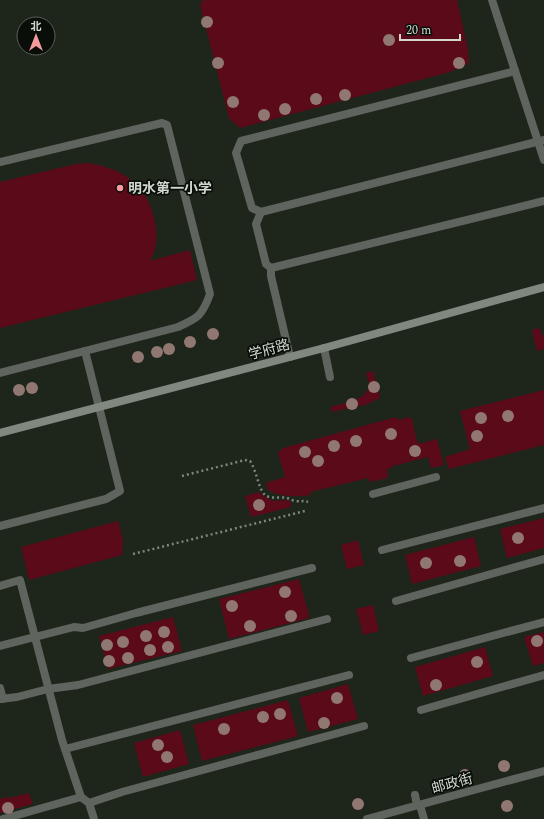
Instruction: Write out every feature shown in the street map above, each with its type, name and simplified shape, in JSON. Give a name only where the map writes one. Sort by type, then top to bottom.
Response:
[{"type":"street","points":[[492,0],[515,71],[541,141],[544,160]]},
{"type":"street","points":[[515,71],[241,141],[236,153],[252,208],[261,212],[541,141]]},
{"type":"street","points":[[0,162],[162,123],[167,125],[210,294],[205,307],[196,319],[178,327],[0,373]]},
{"type":"street","points":[[271,268],[544,201]]},
{"type":"street","points":[[261,212],[256,224],[266,264],[271,268]]},
{"type":"street","points":[[271,268],[270,276],[290,357]]},
{"type":"street","name":"学府路","points":[[0,433],[324,348],[544,287]]},
{"type":"street","points":[[324,348],[330,377]]},
{"type":"street","points":[[0,526],[106,499],[120,491],[85,351]]},
{"type":"street","points":[[373,494],[436,478]]},
{"type":"street","points":[[382,550],[544,508]]},
{"type":"street","points":[[396,601],[544,559]]},
{"type":"street","points":[[0,646],[74,627],[83,628],[312,568]]},
{"type":"street","points":[[0,586],[20,580],[65,750],[81,797],[89,803],[94,819]]},
{"type":"street","points":[[0,688],[1,699],[17,697],[48,689],[78,685],[327,619]]},
{"type":"street","points":[[411,658],[544,622]]},
{"type":"street","points":[[65,750],[349,675]]},
{"type":"street","points":[[421,710],[544,675]]},
{"type":"street","points":[[89,803],[122,792],[364,726]]},
{"type":"street","name":"邮政街","points":[[367,819],[544,771]]},
{"type":"street","points":[[415,796],[424,819]]},
{"type":"street","points":[[3,819],[81,797]]},
{"type":"path","points":[[182,476],[245,460],[250,461],[262,492],[266,496],[274,499],[282,497],[296,502],[304,500],[308,502]]},
{"type":"path","points":[[133,554],[305,511]]},
{"type":"shaded area","points":[[203,0],[457,0],[468,49],[469,63],[450,72],[240,128],[229,118],[200,5]]},
{"type":"shaded area","points":[[90,163],[109,168],[123,174],[144,194],[151,209],[156,228],[156,246],[149,261],[190,250],[197,280],[0,328],[0,182],[76,164]]},
{"type":"shaded area","points":[[539,328],[544,338],[544,349],[537,351],[532,330]]},
{"type":"shaded area","points":[[373,371],[380,398],[365,405],[331,412],[332,406],[347,403],[363,396],[370,386],[366,373]]},
{"type":"shaded area","points":[[544,390],[544,445],[449,469],[445,457],[470,449],[460,411]]},
{"type":"shaded area","points":[[396,417],[399,420],[409,417],[412,419],[416,438],[419,444],[437,439],[444,465],[431,468],[428,457],[393,466],[387,470],[388,478],[370,482],[368,478],[310,492],[311,495],[289,496],[268,490],[266,483],[285,477],[278,453],[283,448]]},
{"type":"shaded area","points":[[259,492],[267,498],[275,501],[289,501],[291,502],[291,507],[251,517],[245,496]]},
{"type":"shaded area","points":[[544,518],[544,548],[507,558],[500,529]]},
{"type":"shaded area","points":[[118,521],[123,540],[122,555],[29,580],[21,547]]},
{"type":"shaded area","points":[[474,537],[481,566],[412,584],[405,555]]},
{"type":"shaded area","points":[[358,540],[364,565],[347,569],[341,545]]},
{"type":"shaded area","points":[[299,579],[309,618],[229,639],[219,599]]},
{"type":"shaded area","points":[[373,605],[379,631],[363,635],[356,609]]},
{"type":"shaded area","points":[[173,617],[182,651],[108,669],[99,636]]},
{"type":"shaded area","points":[[544,632],[544,663],[533,666],[524,637]]},
{"type":"shaded area","points":[[485,647],[493,676],[423,696],[415,667]]},
{"type":"shaded area","points":[[348,684],[358,719],[308,732],[299,698]]},
{"type":"shaded area","points":[[288,700],[298,736],[202,761],[193,725]]},
{"type":"shaded area","points":[[180,730],[189,764],[143,777],[134,743]]},
{"type":"shaded area","points":[[29,793],[33,804],[0,813],[0,799]]},
{"type":"place","name":"明水第一小学","points":[[120,188]]}]
